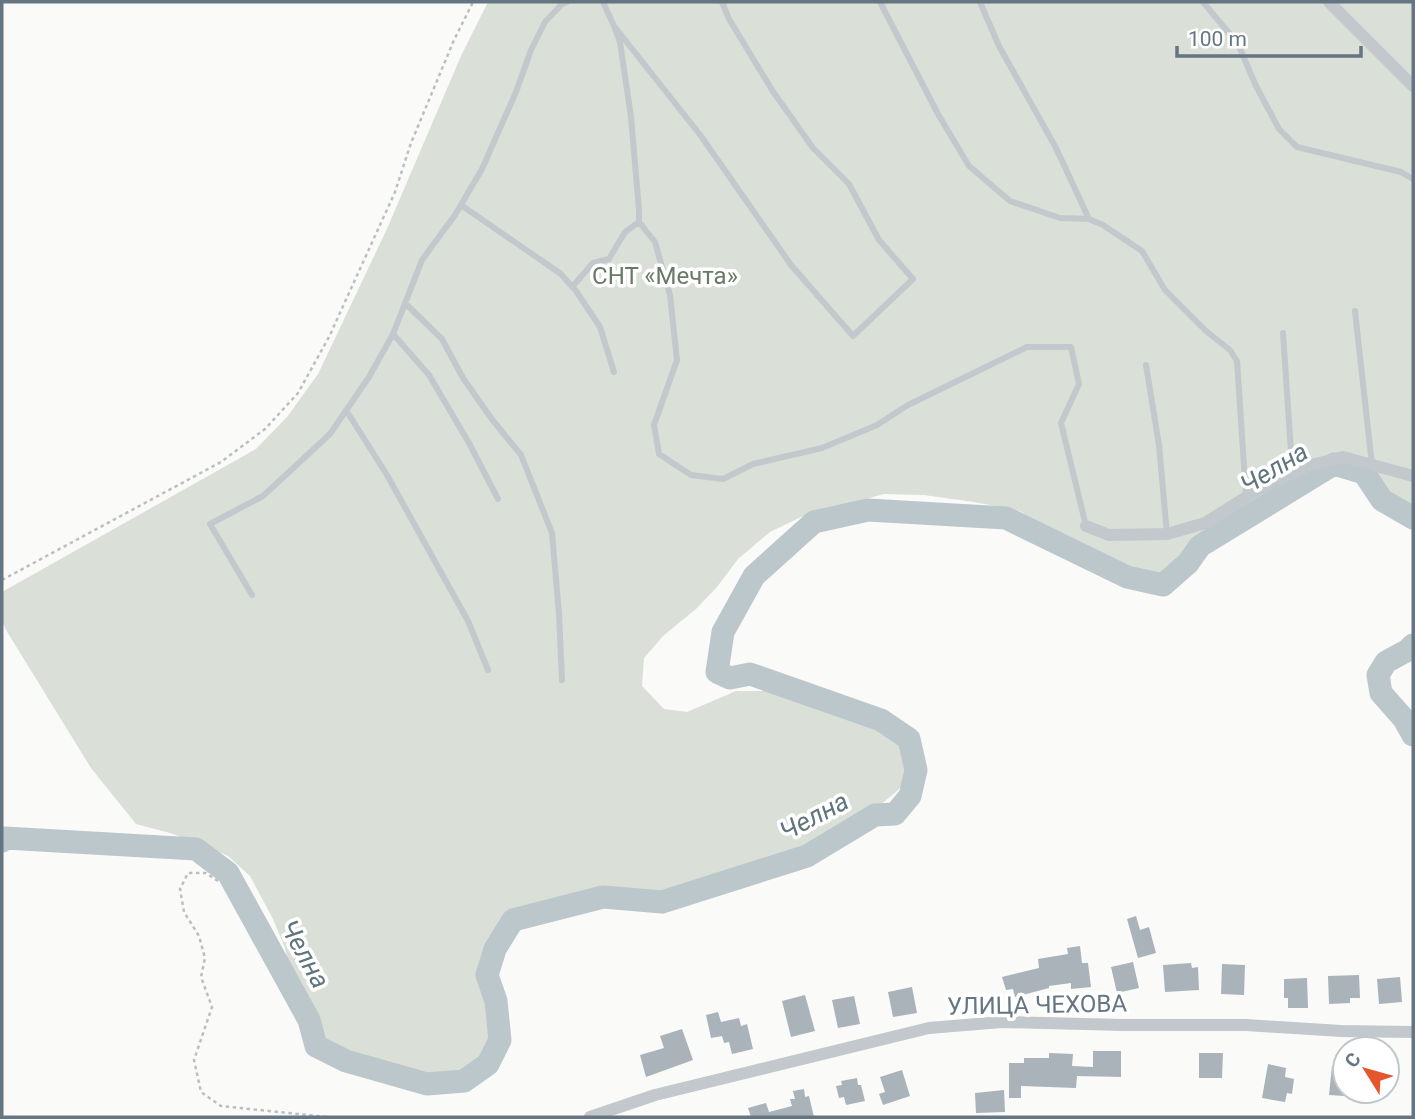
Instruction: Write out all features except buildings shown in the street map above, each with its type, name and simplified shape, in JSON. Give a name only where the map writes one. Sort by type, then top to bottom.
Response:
[{"type":"street","points":[[1329,2],[1413,86]]},
{"type":"street","points":[[1086,526],[1109,535],[1167,534],[1205,523],[1261,488],[1308,466],[1343,457],[1413,476]]},
{"type":"street","name":"УЛИЦА ЧЕХОВА","points":[[590,1117],[656,1095],[929,1028],[1002,1022],[1246,1025],[1413,1032]]},
{"type":"lane","points":[[252,595],[210,524],[263,496],[330,434],[369,377],[393,334],[422,260],[461,205],[482,169],[545,22],[566,2]]},
{"type":"lane","points":[[603,2],[620,42],[631,117],[639,222],[655,242],[670,295],[677,360],[654,425],[659,454],[691,475],[723,479],[753,464],[822,448],[877,425],[908,405],[1027,347],[1071,347],[1079,384],[1061,423],[1086,526]]},
{"type":"lane","points":[[614,26],[701,136],[791,265],[853,336],[913,279],[879,240],[849,184],[813,148],[772,90],[729,19],[722,2]]},
{"type":"lane","points":[[880,2],[938,114],[969,166],[1010,201],[1060,218],[1089,219],[1142,251],[1165,290],[1206,331],[1230,350],[1237,361],[1246,497]]},
{"type":"lane","points":[[980,2],[999,46],[1056,148],[1089,219]]},
{"type":"lane","points":[[1203,2],[1238,44],[1279,129],[1297,147],[1401,172],[1413,179]]},
{"type":"lane","points":[[461,205],[561,274],[600,327],[614,372]]},
{"type":"lane","points":[[572,287],[593,263],[609,259],[625,232],[639,222]]},
{"type":"lane","points":[[405,303],[442,339],[463,378],[521,456],[552,533],[562,680]]},
{"type":"lane","points":[[1355,311],[1371,464]]},
{"type":"lane","points":[[1283,333],[1291,452],[1300,470]]},
{"type":"lane","points":[[393,334],[429,375],[498,499]]},
{"type":"lane","points":[[1146,365],[1159,445],[1167,534]]},
{"type":"lane","points":[[346,410],[387,475],[468,621],[488,670]]},
{"type":"path","points":[[2,580],[221,462],[265,429],[298,393],[329,337],[395,192],[411,143],[454,40],[474,2]]},
{"type":"path","points":[[218,881],[206,873],[188,873],[180,889],[184,912],[199,936],[205,958],[201,977],[212,1007],[194,1060],[201,1092],[222,1106],[327,1117]]},
{"type":"green space","name":"СНТ «Мечта»","points":[[488,2],[1413,2],[1413,523],[1400,500],[1365,476],[1347,471],[1325,473],[1290,493],[1220,542],[1157,581],[1143,581],[1116,571],[1062,540],[1020,511],[924,495],[884,494],[801,517],[770,532],[738,559],[717,587],[696,609],[663,636],[644,658],[642,686],[664,709],[687,712],[736,691],[818,691],[837,696],[907,731],[916,748],[913,774],[863,819],[800,855],[709,885],[631,895],[555,898],[527,909],[514,926],[498,957],[494,974],[506,1029],[498,1049],[487,1066],[465,1075],[442,1079],[340,1058],[321,1048],[316,1042],[319,1028],[315,1013],[289,968],[285,948],[273,919],[250,876],[228,856],[170,833],[136,824],[91,768],[6,630],[2,621],[2,592],[256,449],[287,417],[318,374],[386,231],[461,56]]},
{"type":"waterway","name":"Челна","points":[[2,841],[5,838],[196,849],[228,873],[309,1020],[316,1046],[346,1061],[427,1084],[464,1081],[488,1064],[500,1040],[496,1001],[487,975],[495,949],[513,920],[603,897],[662,902],[807,856],[875,815],[895,814],[910,796],[916,770],[909,739],[881,720],[750,674],[730,678],[717,672],[723,632],[754,576],[814,522],[868,510],[1006,518],[1127,577],[1163,585],[1188,563],[1200,546],[1334,464],[1364,473],[1382,500],[1413,518]]},
{"type":"waterway","name":"Челна","points":[[1413,645],[1386,662],[1378,675],[1381,693],[1404,719],[1413,735]]}]
